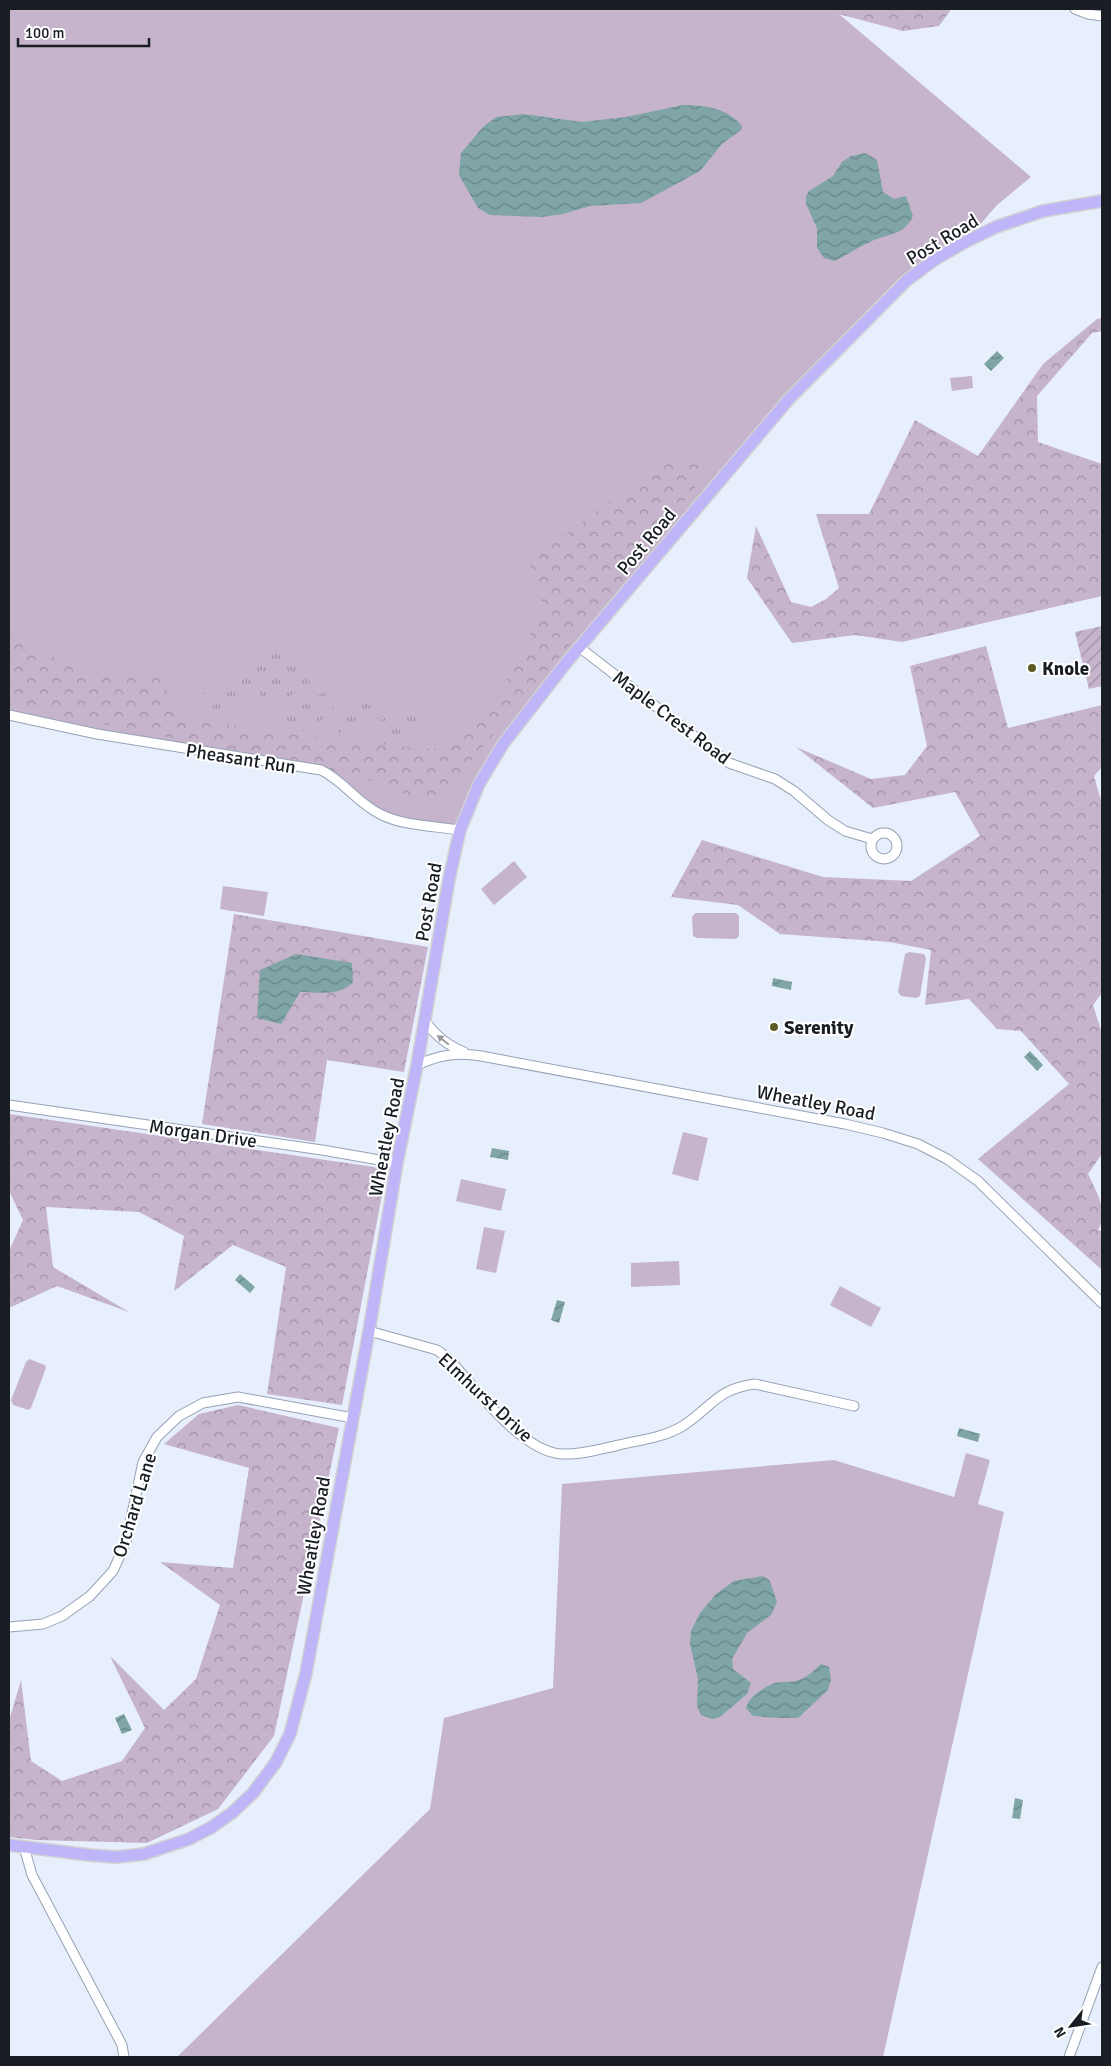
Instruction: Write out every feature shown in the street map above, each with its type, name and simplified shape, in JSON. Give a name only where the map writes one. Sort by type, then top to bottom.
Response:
[{"type":"main road","name":"Post Road","points":[[417,1065],[449,879],[460,830],[479,784],[503,744],[579,647],[789,398],[906,281],[934,260],[996,227],[1043,211],[1102,201]]},
{"type":"main road","name":"Wheatley Road","points":[[9,1845],[116,1857],[144,1854],[166,1848],[212,1827],[233,1812],[263,1781],[276,1762],[290,1734],[299,1705],[369,1331],[397,1163],[417,1065]]},
{"type":"street","points":[[1075,9],[1088,14],[1102,16]]},
{"type":"street","name":"Maple Crest Road","points":[[579,647],[729,763],[775,778],[845,831],[872,839]]},
{"type":"street","name":"Pheasant Run","points":[[9,715],[97,734],[321,770],[335,776],[361,802],[380,815],[406,822],[460,830]]},
{"type":"street","name":"Wheatley Road","points":[[425,1021],[433,1033],[448,1045],[466,1053],[844,1124],[918,1144],[947,1159],[978,1181],[1102,1303]]},
{"type":"street","name":"Wheatley Road","points":[[417,1065],[442,1055],[466,1053]]},
{"type":"street","name":"Morgan Drive","points":[[9,1105],[322,1150],[397,1163]]},
{"type":"street","name":"Elmhurst Drive","points":[[369,1331],[437,1350],[448,1358],[526,1440],[560,1454],[580,1454],[666,1434],[681,1427],[723,1393],[755,1384],[854,1406]]},
{"type":"street","name":"Orchard Lane","points":[[9,1627],[43,1624],[62,1616],[90,1596],[113,1571],[126,1542],[143,1462],[157,1437],[179,1416],[203,1403],[238,1397],[353,1418]]},
{"type":"street","points":[[24,1847],[32,1875],[122,2045],[124,2057]]},
{"type":"street","points":[[1069,2057],[1102,1967]]},
{"type":"green space","points":[[9,9],[833,9],[1031,177],[997,205],[965,242],[934,260],[817,369],[503,744],[460,830],[380,815],[335,777],[9,715]]},
{"type":"green space","points":[[819,9],[949,9],[950,11],[939,26],[903,31]]},
{"type":"green space","points":[[1102,318],[1102,331],[1092,333],[1037,396],[1038,442],[1102,464],[1102,596],[902,642],[855,635],[792,643],[747,578],[756,526],[791,602],[811,607],[826,599],[839,588],[816,514],[869,514],[915,420],[978,456],[1043,364],[1097,319]]},
{"type":"green space","points":[[972,376],[973,388],[952,391],[950,378]]},
{"type":"green space","points":[[705,460],[705,474],[616,590],[454,781],[431,804],[358,776],[9,705],[9,627],[15,639],[87,673],[161,678],[181,718],[342,741],[439,749],[492,705],[522,656],[543,604],[529,563],[662,461]]},
{"type":"green space","points":[[1102,626],[1102,686],[1089,689],[1075,632]]},
{"type":"green space","points":[[289,646],[311,684],[268,708],[247,670]]},
{"type":"green space","points":[[986,646],[1008,728],[1102,705],[1102,767],[1094,776],[1102,804],[1102,993],[1093,1005],[1102,1033],[1102,1154],[1088,1174],[1098,1194],[1102,1208],[1101,1223],[1098,1230],[1102,1231],[1102,1270],[978,1159],[1069,1084],[1021,1031],[997,1029],[969,999],[925,1005],[931,950],[890,942],[780,934],[738,905],[671,897],[702,840],[823,877],[911,881],[980,836],[955,792],[873,808],[796,747],[871,779],[905,775],[927,746],[910,666]]},
{"type":"green space","points":[[245,670],[256,690],[216,713],[204,693]]},
{"type":"green space","points":[[324,692],[336,712],[295,735],[284,715]]},
{"type":"green space","points":[[372,696],[383,716],[343,739],[331,719]]},
{"type":"green space","points":[[413,702],[424,722],[383,745],[372,725]]},
{"type":"green space","points":[[514,861],[527,877],[494,905],[481,889]]},
{"type":"green space","points":[[223,886],[268,892],[264,916],[220,909]]},
{"type":"green space","points":[[695,913],[736,913],[739,916],[739,936],[736,939],[697,938],[693,936],[692,917]]},
{"type":"green space","points":[[234,914],[428,947],[404,1072],[327,1060],[315,1142],[202,1124]]},
{"type":"green space","points":[[909,952],[924,954],[926,958],[920,996],[916,998],[901,996],[898,992],[905,954]]},
{"type":"green space","points":[[9,1114],[374,1167],[386,1174],[342,1405],[267,1394],[286,1267],[233,1245],[174,1291],[184,1236],[139,1212],[46,1207],[53,1267],[129,1312],[57,1286],[9,1308],[9,1251],[23,1220],[9,1191]]},
{"type":"green space","points":[[683,1132],[708,1138],[698,1181],[672,1174]]},
{"type":"green space","points":[[461,1179],[506,1189],[501,1211],[456,1201]]},
{"type":"green space","points":[[484,1227],[505,1231],[496,1273],[476,1269]]},
{"type":"green space","points":[[679,1261],[680,1285],[631,1287],[631,1263]]},
{"type":"green space","points":[[840,1286],[881,1308],[871,1327],[830,1305]]},
{"type":"green space","points":[[29,1359],[45,1365],[46,1368],[29,1410],[13,1405],[11,1400],[26,1362]]},
{"type":"green space","points":[[238,1405],[339,1428],[274,1736],[218,1809],[147,1843],[36,1840],[9,1837],[9,1721],[21,1680],[31,1761],[62,1781],[122,1761],[145,1728],[110,1656],[164,1710],[196,1679],[220,1605],[160,1562],[233,1568],[249,1468],[164,1444],[199,1414]]},
{"type":"green space","points":[[966,1453],[990,1460],[978,1504],[1004,1512],[883,2057],[177,2057],[430,1809],[444,1718],[553,1688],[562,1484],[834,1460],[954,1497]]},
{"type":"water","points":[[683,105],[707,107],[723,111],[742,126],[741,130],[722,144],[700,171],[641,203],[590,206],[563,214],[542,217],[490,215],[478,208],[459,175],[461,153],[483,127],[496,117],[523,114],[582,122],[626,117]]},
{"type":"water","points":[[865,153],[877,160],[883,192],[894,199],[906,196],[913,216],[901,230],[859,247],[835,261],[824,258],[817,248],[817,228],[806,204],[806,196],[809,191],[833,176],[842,162],[851,156]]},
{"type":"water","points":[[997,351],[1004,358],[991,371],[984,364]]},
{"type":"water","points":[[296,954],[352,963],[353,982],[348,987],[335,992],[300,992],[281,1024],[257,1018],[260,970]]},
{"type":"water","points":[[773,978],[792,982],[791,990],[772,986]]},
{"type":"water","points":[[1030,1051],[1043,1065],[1037,1071],[1024,1057]]},
{"type":"water","points":[[492,1148],[509,1151],[508,1160],[490,1157]]},
{"type":"water","points":[[240,1274],[255,1287],[250,1293],[235,1280]]},
{"type":"water","points":[[557,1300],[565,1302],[559,1323],[551,1320]]},
{"type":"water","points":[[959,1428],[980,1434],[978,1442],[957,1436]]},
{"type":"water","points":[[763,1576],[770,1581],[777,1602],[771,1615],[747,1633],[732,1659],[733,1669],[751,1683],[747,1694],[720,1717],[713,1719],[701,1715],[697,1706],[698,1679],[690,1644],[691,1631],[700,1613],[716,1594],[734,1581]]},
{"type":"water","points":[[821,1664],[829,1667],[831,1679],[828,1690],[798,1718],[753,1716],[746,1708],[754,1696],[766,1687],[775,1683],[802,1679]]},
{"type":"water","points":[[124,1714],[132,1730],[122,1734],[115,1718]]},
{"type":"water","points":[[1015,1798],[1023,1800],[1020,1819],[1012,1818]]},
{"type":"place","name":"Knole","points":[[1032,668]]},
{"type":"place","name":"Serenity","points":[[774,1027]]}]
